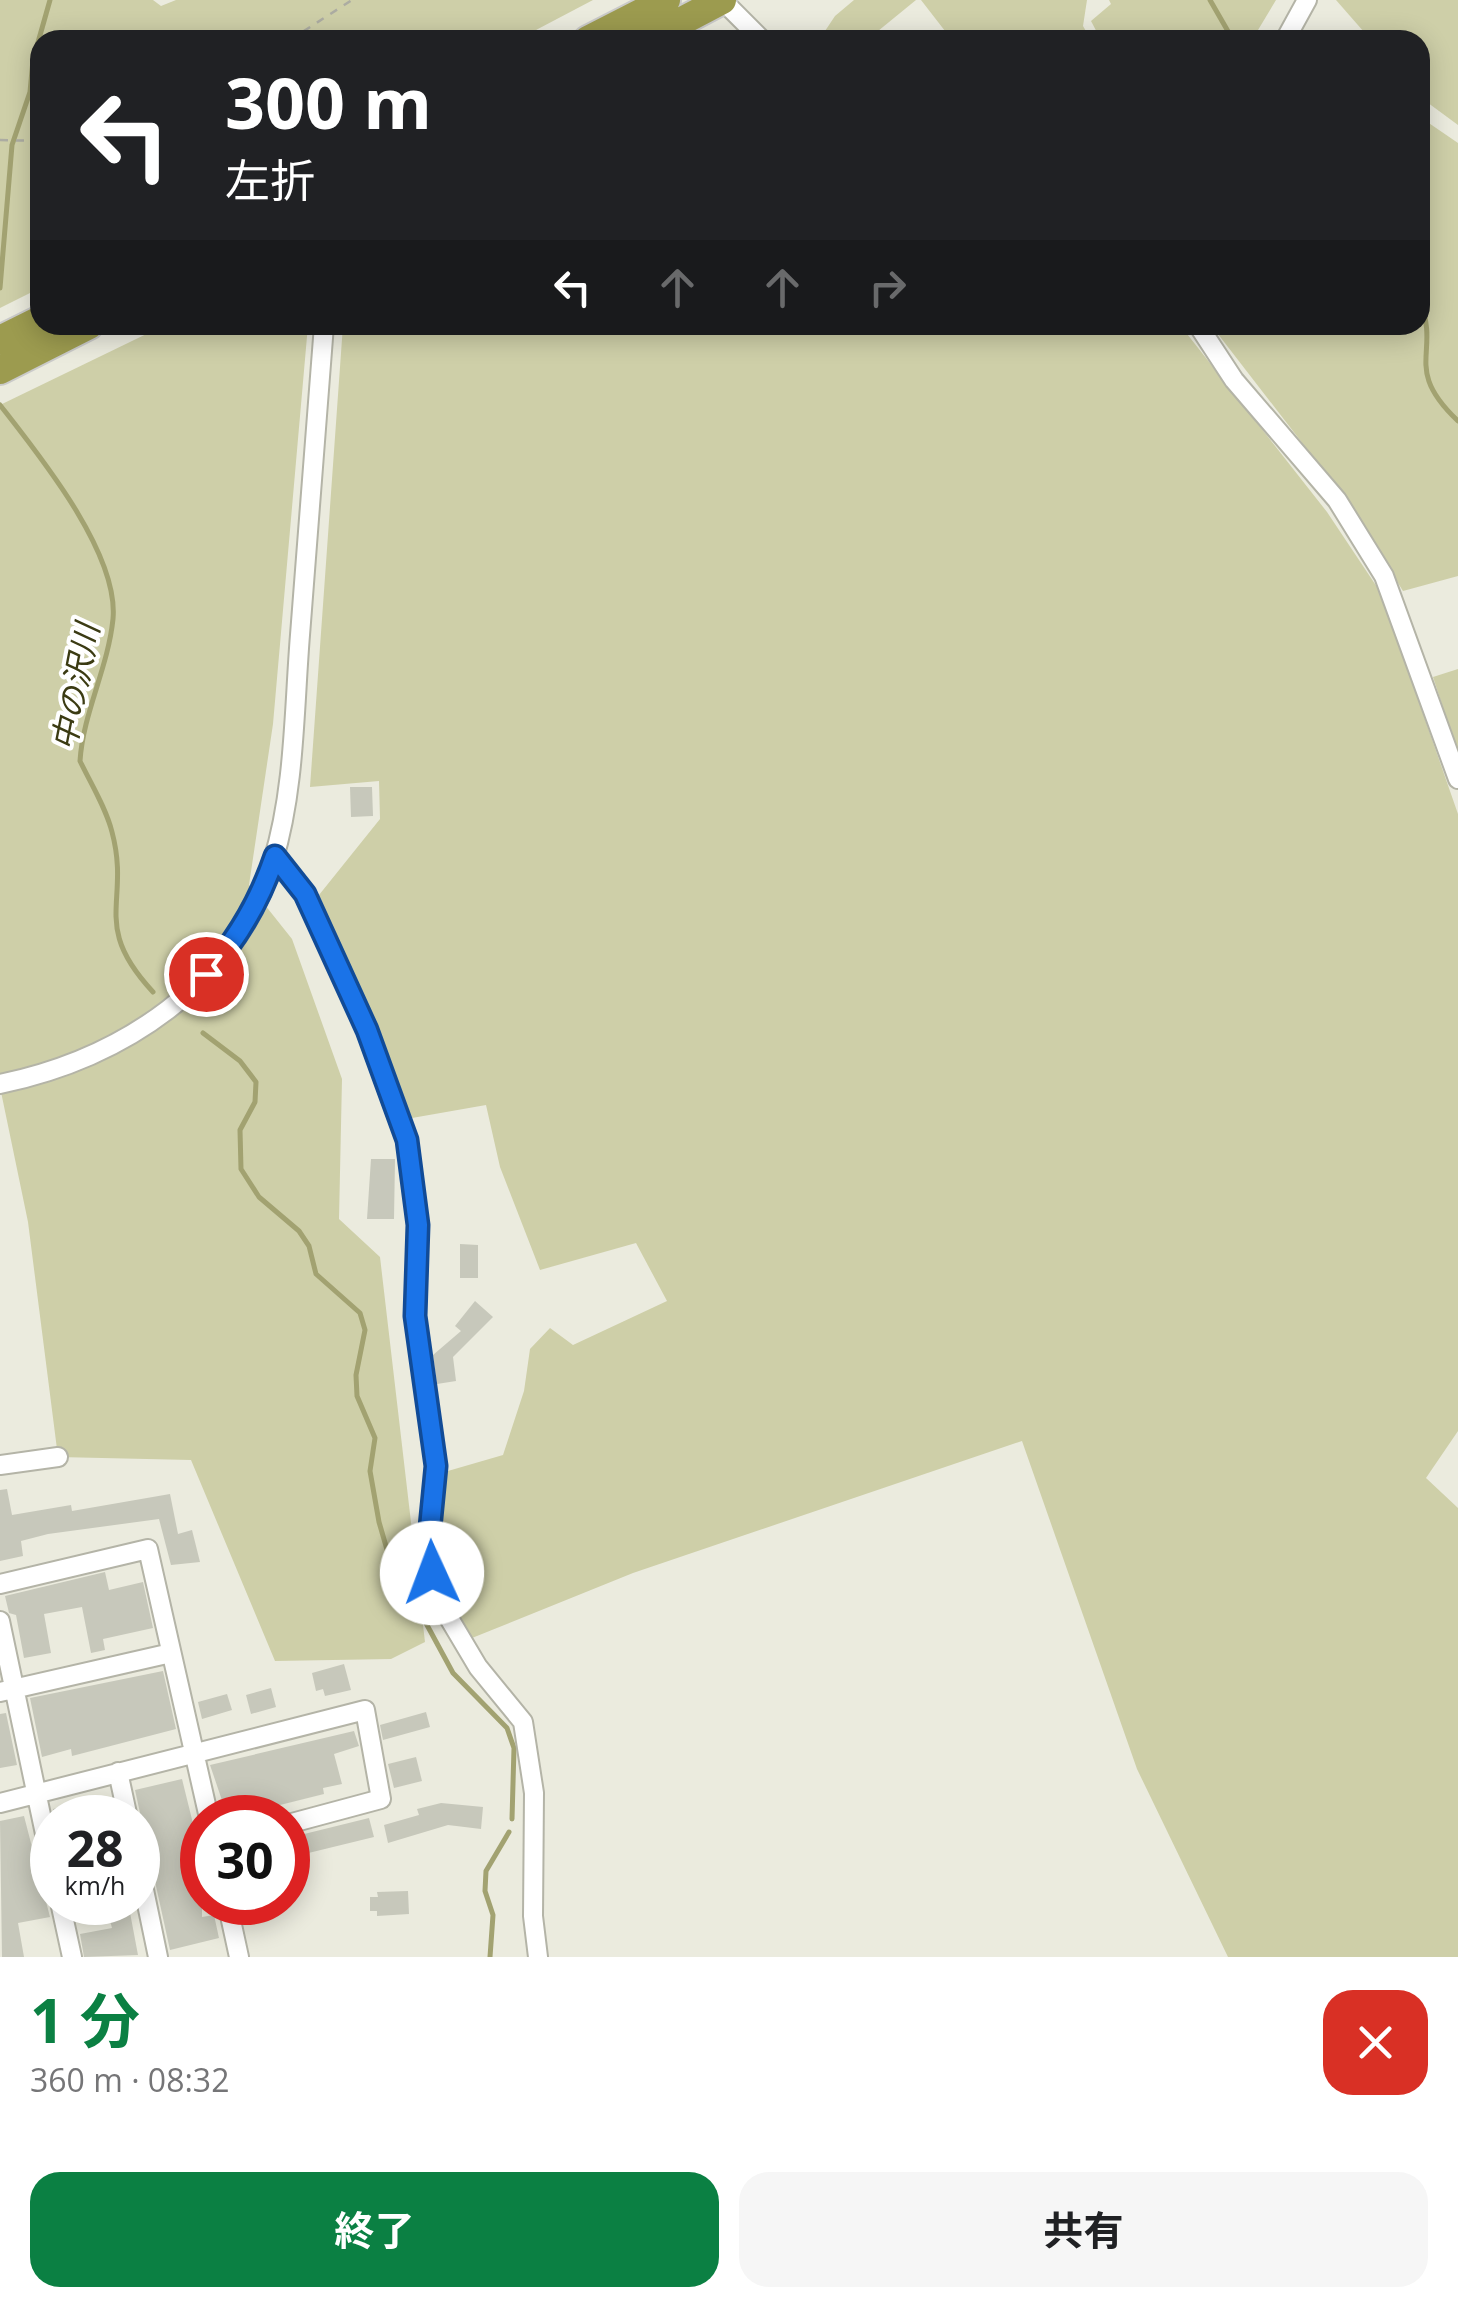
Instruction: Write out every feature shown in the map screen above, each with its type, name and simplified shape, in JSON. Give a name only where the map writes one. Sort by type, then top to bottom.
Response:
[{"type":"highway","points":[[608,30],[666,0]]},
{"type":"highway","points":[[665,30],[722,0]]},
{"type":"highway","points":[[0,340],[30,325]]},
{"type":"highway","points":[[0,370],[69,335]]},
{"type":"street","points":[[722,0],[752,30]]},
{"type":"street","points":[[1291,30],[1308,0]]},
{"type":"street","points":[[0,1084],[52,1073],[99,1054],[147,1027],[188,994],[224,954],[264,889],[275,856],[288,786],[323,335]]},
{"type":"street","points":[[1205,335],[1234,380],[1336,500],[1384,576],[1458,779]]},
{"type":"street","points":[[275,856],[305,894],[367,1030],[407,1140],[418,1225],[415,1316],[436,1466],[428,1548],[437,1598],[478,1668],[523,1722],[534,1793],[533,1916],[538,1957]]},
{"type":"street","points":[[0,1464],[58,1457]]},
{"type":"street","points":[[0,1584],[148,1549],[204,1795]]},
{"type":"street","points":[[0,1621],[7,1690],[37,1793]]},
{"type":"street","points":[[7,1690],[171,1653]]},
{"type":"street","points":[[0,1803],[366,1710],[382,1798],[310,1818]]},
{"type":"street","points":[[118,1772],[123,1795]]},
{"type":"street","points":[[65,1925],[72,1957]]},
{"type":"street","points":[[151,1925],[158,1957]]},
{"type":"street","points":[[232,1925],[239,1957]]},
{"type":"path","points":[[306,30],[352,0]]},
{"type":"path","points":[[0,140],[30,141]]},
{"type":"green space","points":[[0,0],[153,0],[161,6],[176,0],[593,0],[536,30],[30,30],[30,293],[0,308]]},
{"type":"green space","points":[[854,0],[916,0],[879,30],[826,30]]},
{"type":"green space","points":[[921,0],[1087,0],[1085,30],[944,30]]},
{"type":"green space","points":[[1109,0],[1276,0],[1258,30],[1096,30],[1091,21],[1111,4]]},
{"type":"green space","points":[[1336,0],[1458,0],[1458,125],[1430,104],[1430,30],[1362,30]]},
{"type":"green space","points":[[1430,124],[1458,143],[1458,576],[1403,591],[1344,497],[1219,335],[1430,335]]},
{"type":"green space","points":[[144,335],[307,335],[273,724],[249,885],[292,939],[342,1079],[339,1219],[380,1257],[425,1642],[391,1659],[275,1661],[191,1460],[58,1457],[28,1222],[0,1087],[0,405]]},
{"type":"green space","points":[[342,335],[1188,335],[1327,512],[1381,593],[1458,814],[1458,1431],[1426,1478],[1458,1508],[1458,1957],[1228,1957],[1137,1769],[1022,1441],[633,1573],[472,1638],[450,1594],[439,1558],[441,1473],[503,1455],[524,1391],[530,1349],[550,1328],[573,1345],[667,1301],[636,1243],[540,1270],[500,1167],[486,1105],[412,1118],[319,895],[380,819],[379,781],[310,787]]},
{"type":"green space","points":[[1458,669],[1458,753],[1433,677]]},
{"type":"building","points":[[350,787],[372,787],[373,816],[351,817]]},
{"type":"building","points":[[371,1159],[395,1159],[394,1219],[367,1219]]},
{"type":"building","points":[[460,1244],[478,1245],[478,1278],[460,1278]]},
{"type":"building","points":[[475,1301],[493,1317],[453,1357],[456,1381],[437,1384],[433,1355],[461,1331],[455,1326]]},
{"type":"building","points":[[7,1489],[12,1515],[71,1505],[72,1511],[170,1494],[178,1534],[192,1530],[200,1562],[171,1565],[159,1519],[21,1541],[23,1556],[0,1561],[0,1490]]},
{"type":"building","points":[[105,1572],[109,1590],[143,1582],[153,1628],[103,1639],[105,1650],[91,1653],[82,1607],[44,1614],[51,1653],[24,1658],[16,1615],[9,1613],[5,1596]]},
{"type":"building","points":[[344,1664],[351,1690],[325,1696],[323,1689],[316,1691],[312,1673]]},
{"type":"building","points":[[163,1671],[176,1729],[72,1756],[71,1749],[42,1757],[30,1698]]},
{"type":"building","points":[[271,1688],[276,1707],[251,1714],[246,1695]]},
{"type":"building","points":[[227,1694],[232,1710],[202,1719],[198,1702]]},
{"type":"building","points":[[426,1712],[430,1727],[383,1740],[380,1725]]},
{"type":"building","points":[[6,1713],[17,1765],[0,1768],[0,1714]]},
{"type":"building","points":[[354,1731],[359,1746],[334,1754],[342,1784],[323,1788],[324,1794],[310,1798],[220,1795],[210,1765]]},
{"type":"building","points":[[416,1757],[422,1781],[394,1788],[388,1764]]},
{"type":"building","points":[[182,1779],[186,1795],[180,1795],[180,1925],[216,1925],[219,1938],[170,1950],[160,1904],[160,1795],[136,1795],[135,1790]]},
{"type":"building","points":[[441,1803],[483,1807],[481,1829],[448,1825],[388,1843],[384,1825],[419,1815],[417,1809]]},
{"type":"building","points":[[24,1816],[30,1839],[30,1921],[18,1923],[24,1957],[2,1957],[0,1821]]},
{"type":"building","points":[[369,1818],[374,1837],[310,1853],[310,1833]]},
{"type":"building","points":[[408,1891],[409,1914],[377,1916],[377,1911],[370,1911],[370,1897],[378,1897],[377,1892]]},
{"type":"building","points":[[111,1925],[132,1925],[138,1955],[84,1957],[80,1934],[112,1928]]},
{"type":"waterway","name":"中の沢川","points":[[42,30],[50,0]]},
{"type":"waterway","points":[[1210,0],[1227,30]]},
{"type":"waterway","name":"中の沢川","points":[[0,288],[12,145],[30,92]]},
{"type":"waterway","points":[[1427,335],[1431,387],[1458,421]]},
{"type":"waterway","name":"中の沢川","points":[[0,405],[73,506],[90,535],[111,593],[110,637],[80,761],[112,832],[117,856],[117,930],[134,969],[153,992]]},
{"type":"waterway","name":"中の沢川","points":[[203,1033],[240,1061],[256,1082],[255,1102],[240,1130],[241,1169],[259,1197],[299,1231],[309,1246],[316,1274],[360,1313],[365,1330],[356,1375],[357,1396],[375,1438],[370,1471],[388,1553],[453,1673],[507,1728],[514,1748],[512,1819]]},
{"type":"waterway","name":"中の沢川","points":[[490,1957],[493,1915],[485,1891],[486,1871],[509,1832]]},
{"type":"route","points":[[206,974],[224,954],[264,889],[275,856],[305,894],[367,1030],[407,1140],[418,1225],[415,1316],[436,1466],[428,1548],[432,1573]]}]
